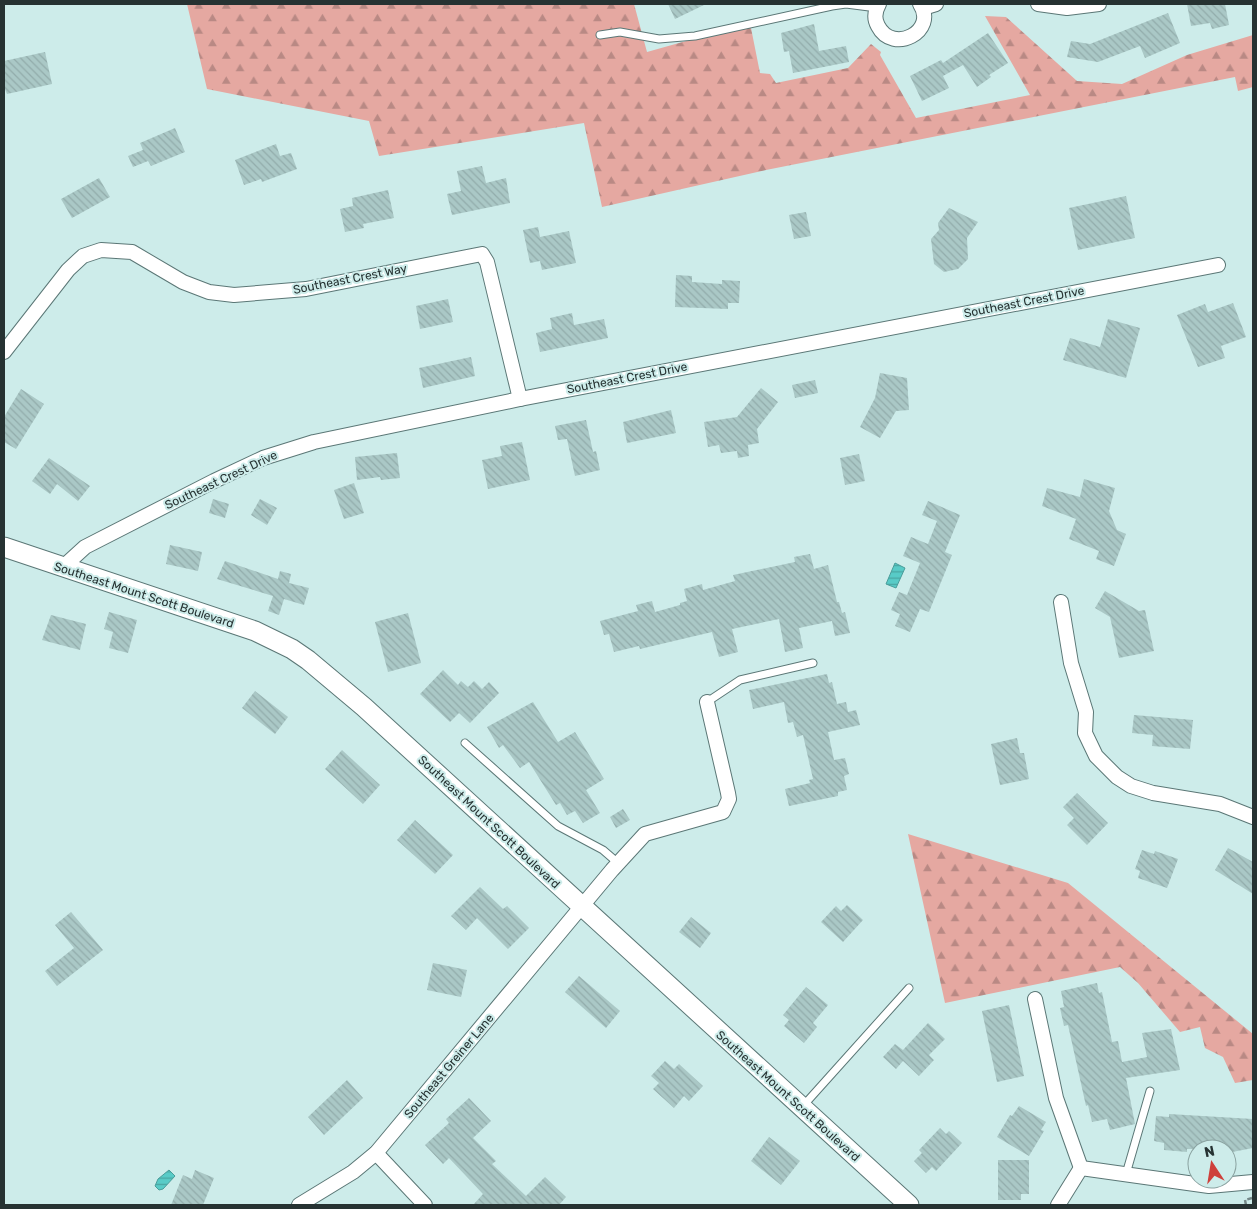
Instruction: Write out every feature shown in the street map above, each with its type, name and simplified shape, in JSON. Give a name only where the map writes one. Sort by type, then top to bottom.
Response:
[{"type":"main road","name":"Southeast Mount Scott Boulevard","points":[[4,547],[62,568],[255,631],[292,649],[355,699],[909,1205]]},
{"type":"street","points":[[1038,4],[1067,8],[1099,4]]},
{"type":"street","points":[[878,6],[876,23],[880,31],[894,40],[903,40],[919,31],[926,5]]},
{"type":"street","name":"Southeast Crest Way","points":[[4,352],[68,270],[83,256],[101,250],[118,249],[132,252],[183,282],[209,292],[234,295],[306,289],[482,254],[487,262],[520,399]]},
{"type":"street","name":"Southeast Crest Drive","points":[[62,568],[86,547],[263,458],[314,442],[520,399],[1218,265]]},
{"type":"street","points":[[1061,602],[1071,663],[1086,712],[1085,733],[1096,756],[1117,777],[1131,786],[1153,793],[1220,804],[1253,817]]},
{"type":"street","name":"Southeast Greiner Lane","points":[[299,1205],[353,1172],[376,1153],[645,834],[717,814],[727,806],[728,792],[708,702]]},
{"type":"street","points":[[1035,999],[1056,1098],[1080,1168],[1058,1205]]},
{"type":"street","points":[[376,1153],[425,1205]]},
{"type":"street","points":[[1080,1168],[1209,1186],[1253,1182]]},
{"type":"lane","points":[[600,35],[620,32],[648,38],[668,39],[695,36],[832,6],[846,4],[878,6]]},
{"type":"lane","points":[[708,702],[740,680],[813,664]]},
{"type":"lane","points":[[465,744],[558,826],[602,850],[618,864]]},
{"type":"lane","points":[[801,1108],[909,988]]},
{"type":"lane","points":[[1126,1174],[1150,1091]]},
{"type":"path","points":[[1246,1205],[1245,1200],[1253,1198]]},
{"type":"green space","points":[[187,4],[634,4],[647,52],[750,23],[760,73],[770,74],[776,83],[848,68],[871,44],[881,52],[880,55],[916,118],[1030,95],[985,16],[1006,17],[1077,81],[1122,84],[1187,55],[1253,35],[1253,87],[1238,91],[1235,77],[766,170],[602,207],[584,123],[379,156],[369,121],[207,89]]},
{"type":"green space","points":[[908,834],[1068,883],[1253,1034],[1253,1080],[1235,1083],[1223,1057],[1205,1048],[1200,1027],[1180,1032],[1138,983],[1120,967],[945,1003]]},
{"type":"water","points":[[895,563],[905,568],[896,588],[886,584]]},
{"type":"water","points":[[169,1170],[175,1176],[163,1189],[159,1190],[155,1186],[158,1179]]},
{"type":"building","points":[[668,4],[706,4],[675,19]]},
{"type":"building","points":[[1187,4],[1225,4],[1229,25],[1212,29],[1210,23],[1191,26]]},
{"type":"building","points":[[1168,13],[1180,43],[1145,58],[1140,46],[1098,62],[1067,57],[1071,41],[1090,44]]},
{"type":"building","points":[[814,24],[819,51],[846,46],[849,62],[793,73],[789,51],[784,52],[781,33]]},
{"type":"building","points":[[988,33],[1008,63],[989,75],[991,77],[977,87],[963,65],[943,76],[949,88],[922,101],[910,76],[941,60],[943,63]]},
{"type":"building","points":[[45,52],[52,84],[7,94],[4,87],[4,61]]},
{"type":"building","points":[[175,128],[185,152],[151,166],[148,161],[133,167],[128,156],[143,150],[140,143]]},
{"type":"building","points":[[276,144],[280,156],[291,153],[297,169],[262,182],[261,179],[244,185],[235,160]]},
{"type":"building","points":[[482,166],[486,183],[506,178],[510,203],[452,215],[447,194],[461,191],[457,171]]},
{"type":"building","points":[[99,178],[110,197],[72,218],[61,199]]},
{"type":"building","points":[[388,190],[394,218],[363,224],[364,228],[345,232],[340,209],[353,206],[352,198]]},
{"type":"building","points":[[1126,196],[1135,238],[1078,250],[1069,208]]},
{"type":"building","points":[[949,208],[978,222],[967,238],[968,259],[958,269],[944,272],[934,264],[931,239],[939,230],[938,223]]},
{"type":"building","points":[[806,212],[811,236],[794,239],[789,215]]},
{"type":"building","points":[[538,227],[540,237],[569,231],[576,263],[542,270],[540,261],[530,263],[523,230]]},
{"type":"building","points":[[676,275],[692,276],[692,282],[722,284],[722,280],[740,281],[739,303],[728,303],[728,309],[675,307]]},
{"type":"building","points":[[448,299],[453,322],[420,329],[416,306]]},
{"type":"building","points":[[1233,303],[1246,337],[1221,346],[1225,358],[1198,367],[1177,315],[1205,304],[1208,312]]},
{"type":"building","points":[[572,313],[574,325],[604,319],[608,338],[540,352],[536,333],[552,329],[550,318]]},
{"type":"building","points":[[1108,319],[1140,328],[1126,378],[1063,360],[1070,338],[1100,347]]},
{"type":"building","points":[[471,357],[475,376],[423,388],[419,368]]},
{"type":"building","points":[[880,373],[907,378],[909,410],[896,411],[880,438],[860,427],[875,398]]},
{"type":"building","points":[[815,380],[818,393],[795,398],[792,385]]},
{"type":"building","points":[[761,388],[778,402],[757,429],[759,443],[748,445],[749,456],[738,458],[737,451],[721,453],[719,445],[708,447],[704,422],[737,417]]},
{"type":"building","points":[[21,389],[44,404],[16,449],[4,442],[4,417]]},
{"type":"building","points":[[671,410],[676,433],[627,443],[623,422]]},
{"type":"building","points":[[586,420],[593,452],[596,451],[600,470],[575,476],[567,439],[558,440],[555,426]]},
{"type":"building","points":[[522,442],[530,480],[488,489],[482,460],[502,456],[500,446]]},
{"type":"building","points":[[397,453],[400,478],[381,480],[380,477],[357,480],[355,457]]},
{"type":"building","points":[[859,454],[865,481],[845,485],[840,458]]},
{"type":"building","points":[[49,458],[90,486],[78,501],[57,484],[50,494],[32,481]]},
{"type":"building","points":[[1084,479],[1115,488],[1109,511],[1117,530],[1126,534],[1114,566],[1096,559],[1099,551],[1069,539],[1076,519],[1042,506],[1047,488],[1080,497]]},
{"type":"building","points":[[354,483],[364,513],[344,519],[334,490]]},
{"type":"building","points":[[213,499],[229,504],[225,518],[209,513]]},
{"type":"building","points":[[260,499],[277,508],[267,525],[251,515]]},
{"type":"building","points":[[928,501],[960,515],[945,552],[952,555],[929,612],[920,609],[910,632],[895,626],[900,614],[891,610],[899,592],[907,595],[920,563],[903,556],[911,537],[928,544],[937,521],[922,515]]},
{"type":"building","points":[[170,545],[202,552],[198,571],[166,564]]},
{"type":"building","points":[[810,554],[814,569],[828,565],[837,602],[839,602],[842,613],[845,612],[850,633],[835,636],[832,621],[799,628],[803,648],[785,652],[779,619],[732,629],[738,652],[719,657],[712,632],[640,649],[639,646],[614,652],[609,634],[604,635],[600,621],[638,611],[636,605],[652,601],[655,612],[680,605],[680,603],[687,601],[684,589],[702,584],[703,590],[735,581],[733,575],[795,562],[794,557]]},
{"type":"building","points":[[225,561],[278,579],[280,571],[291,574],[289,583],[309,588],[304,605],[284,599],[279,615],[268,611],[273,596],[217,579]]},
{"type":"building","points":[[1105,591],[1139,611],[1145,610],[1154,651],[1119,658],[1110,617],[1095,608]]},
{"type":"building","points":[[109,612],[137,620],[128,653],[109,648],[113,632],[104,629]]},
{"type":"building","points":[[408,613],[421,663],[388,672],[375,622]]},
{"type":"building","points":[[51,615],[86,624],[80,650],[42,640]]},
{"type":"building","points":[[443,670],[458,685],[461,681],[468,687],[474,681],[482,689],[489,682],[499,693],[470,723],[459,713],[450,722],[420,694]]},
{"type":"building","points":[[827,674],[829,683],[832,682],[837,704],[846,702],[848,712],[856,710],[860,725],[828,732],[834,760],[845,758],[849,774],[844,776],[847,790],[838,792],[838,796],[789,806],[785,789],[810,783],[809,780],[813,779],[803,735],[797,737],[793,722],[788,723],[784,702],[753,709],[749,690]]},
{"type":"building","points":[[255,691],[288,717],[275,734],[242,708]]},
{"type":"building","points":[[533,702],[558,742],[575,732],[604,779],[586,790],[600,813],[583,823],[575,811],[567,815],[560,803],[556,805],[529,762],[520,768],[503,745],[499,748],[487,727]]},
{"type":"building","points":[[1134,715],[1193,720],[1190,749],[1152,746],[1153,735],[1132,733]]},
{"type":"building","points":[[1017,738],[1020,753],[1024,753],[1029,779],[1000,785],[991,744]]},
{"type":"building","points":[[342,750],[380,785],[363,804],[325,769]]},
{"type":"building","points":[[1077,793],[1108,823],[1087,845],[1067,825],[1074,818],[1063,807]]},
{"type":"building","points":[[623,809],[630,820],[616,828],[610,817]]},
{"type":"building","points":[[415,820],[453,855],[435,874],[397,840]]},
{"type":"building","points":[[1228,848],[1253,862],[1253,894],[1215,870]]},
{"type":"building","points":[[1142,850],[1154,854],[1155,851],[1178,859],[1167,888],[1138,878],[1140,871],[1135,869]]},
{"type":"building","points":[[480,887],[503,909],[507,906],[529,928],[508,949],[477,918],[466,930],[451,916]]},
{"type":"building","points":[[847,905],[863,920],[843,942],[821,922],[836,906],[841,911]]},
{"type":"building","points":[[71,912],[103,950],[57,986],[45,971],[74,948],[55,925]]},
{"type":"building","points":[[691,917],[711,933],[700,948],[679,932]]},
{"type":"building","points":[[433,963],[467,970],[461,997],[427,990]]},
{"type":"building","points":[[579,976],[620,1011],[606,1028],[565,992]]},
{"type":"building","points":[[1097,983],[1099,993],[1102,992],[1112,1042],[1118,1041],[1122,1062],[1147,1057],[1142,1033],[1171,1029],[1180,1070],[1126,1078],[1135,1124],[1110,1130],[1107,1119],[1092,1122],[1088,1105],[1086,1106],[1068,1025],[1064,1026],[1060,1008],[1064,1007],[1061,991]]},
{"type":"building","points":[[806,987],[828,1005],[813,1023],[817,1027],[804,1043],[784,1026],[789,1020],[783,1015]]},
{"type":"building","points":[[1009,1005],[1024,1076],[997,1082],[982,1011]]},
{"type":"building","points":[[928,1023],[945,1039],[929,1055],[934,1060],[919,1076],[903,1061],[896,1069],[883,1057],[895,1044],[903,1050]]},
{"type":"building","points":[[665,1061],[674,1069],[679,1064],[703,1086],[689,1101],[684,1096],[674,1108],[653,1089],[659,1083],[651,1076]]},
{"type":"building","points":[[347,1080],[363,1098],[324,1135],[308,1117]]},
{"type":"building","points":[[469,1098],[491,1121],[473,1138],[496,1161],[492,1164],[526,1196],[545,1177],[566,1197],[559,1205],[473,1205],[483,1194],[449,1158],[443,1164],[425,1145],[449,1123],[446,1119]]},
{"type":"building","points":[[1019,1106],[1046,1122],[1041,1130],[1044,1131],[1029,1156],[997,1137],[1010,1115],[1012,1116]]},
{"type":"building","points":[[1169,1114],[1253,1119],[1253,1148],[1237,1151],[1237,1139],[1187,1139],[1187,1152],[1164,1150],[1164,1143],[1154,1141],[1156,1116],[1169,1117]]},
{"type":"building","points":[[940,1128],[946,1134],[949,1131],[962,1143],[936,1171],[932,1167],[926,1173],[914,1161],[922,1153],[919,1150]]},
{"type":"building","points":[[769,1137],[800,1161],[781,1185],[751,1161]]},
{"type":"building","points":[[998,1160],[1029,1160],[1029,1194],[1021,1194],[1021,1200],[998,1200]]},
{"type":"building","points":[[195,1170],[214,1178],[203,1205],[171,1205],[183,1175],[192,1179]]}]
